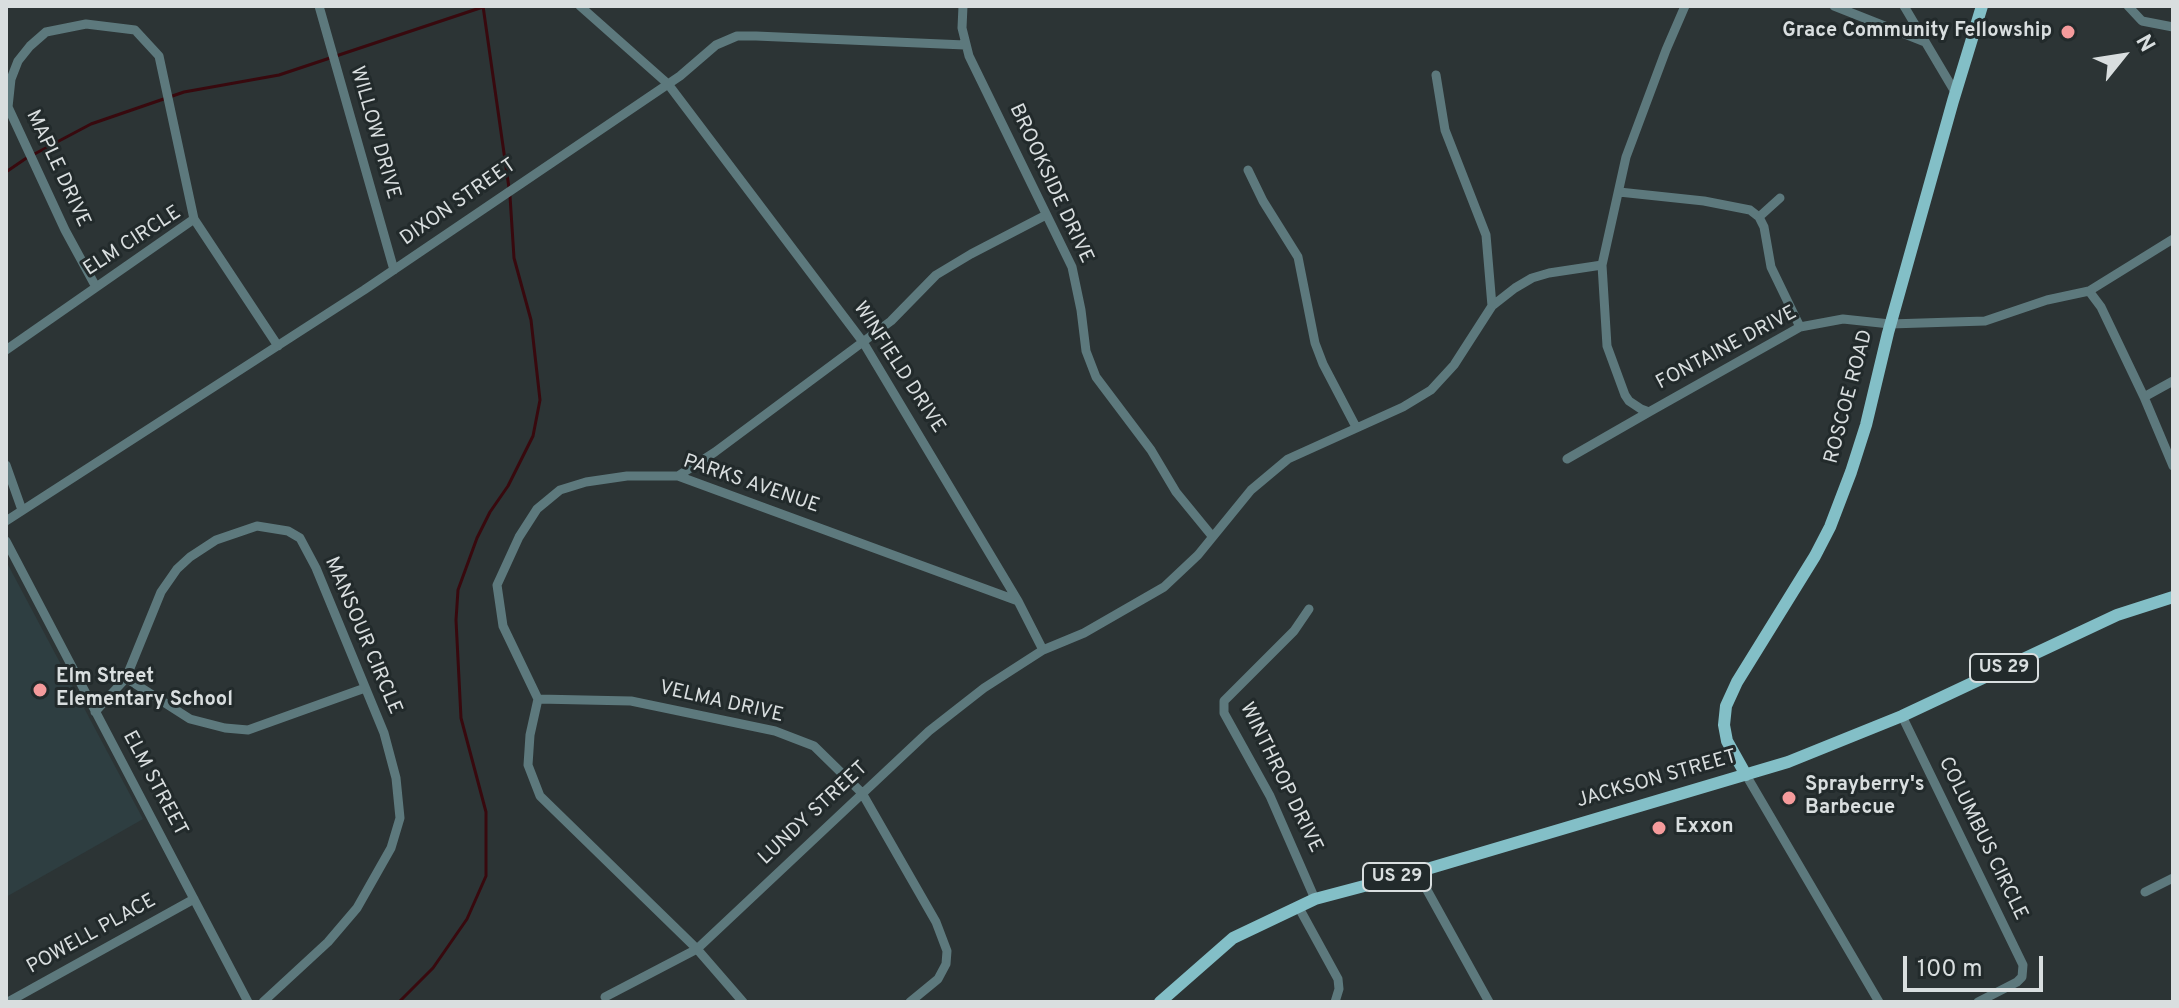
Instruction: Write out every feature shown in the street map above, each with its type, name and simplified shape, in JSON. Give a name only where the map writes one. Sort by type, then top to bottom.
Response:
[{"type":"main road","name":"ROSCOE ROAD","points":[[1746,775],[1727,741],[1724,725],[1726,706],[1737,682],[1830,527],[1866,425],[1890,324],[1982,6]]},
{"type":"main road","name":"JACKSON STREET","points":[[1160,1002],[1233,938],[1315,899],[1417,872],[1813,753],[1902,716],[2117,615],[2173,597]]},
{"type":"street","name":"WILLOW DRIVE","points":[[319,6],[394,270]]},
{"type":"street","points":[[580,6],[668,84]]},
{"type":"street","name":"BROOKSIDE DRIVE","points":[[963,6],[965,45],[1072,267],[1086,351],[1096,377],[1151,450],[1176,492],[1212,536]]},
{"type":"street","name":"FONTAINE DRIVE","points":[[1685,6],[1626,157],[1602,265],[1607,346],[1625,395],[1635,406],[1649,412],[1800,327],[1843,319],[1890,324],[1985,321],[2047,300],[2089,291],[2173,239]]},
{"type":"street","points":[[1834,6],[1925,42]]},
{"type":"street","points":[[1904,6],[1955,92]]},
{"type":"street","points":[[2128,6],[2142,21],[2173,27]]},
{"type":"street","name":"MAPLE DRIVE","points":[[96,287],[65,230],[8,107],[11,79],[18,61],[46,32],[86,24],[135,30],[159,56],[194,219]]},
{"type":"street","name":"DIXON STREET","points":[[6,521],[394,270],[668,84],[716,45],[737,36],[965,45]]},
{"type":"street","points":[[1436,75],[1445,130],[1486,235],[1492,306]]},
{"type":"street","name":"WINFIELD DRIVE","points":[[668,84],[863,342],[1018,601],[1043,650]]},
{"type":"street","points":[[1248,170],[1263,201],[1298,257],[1315,343],[1356,427]]},
{"type":"street","points":[[1619,192],[1741,206],[1759,217],[1767,237],[1771,267],[1800,327]]},
{"type":"street","points":[[1759,217],[1780,198]]},
{"type":"street","points":[[678,476],[891,321],[936,275],[1046,215]]},
{"type":"street","name":"ELM CIRCLE","points":[[6,350],[194,219],[278,346]]},
{"type":"street","points":[[1492,306],[1532,278],[1602,265]]},
{"type":"street","points":[[2089,291],[2101,307],[2173,466]]},
{"type":"street","name":"LUNDY STREET","points":[[605,997],[697,949],[929,731],[984,688],[1043,650],[1084,633],[1164,587],[1198,555],[1251,490],[1288,459],[1403,407],[1431,390],[1454,365],[1492,306]]},
{"type":"street","points":[[2144,397],[2173,381]]},
{"type":"street","points":[[1567,459],[1649,412]]},
{"type":"street","points":[[6,465],[22,510]]},
{"type":"street","name":"PARKS AVENUE","points":[[538,699],[503,626],[497,585],[519,537],[537,509],[560,490],[586,482],[627,476],[678,476],[1018,601]]},
{"type":"street","name":"MANSOUR CIRCLE","points":[[95,712],[126,678],[161,592],[177,569],[209,544],[257,526],[288,531],[300,538],[316,568],[384,733],[396,778],[400,818],[391,848],[357,908],[328,942],[263,1002]]},
{"type":"street","name":"ELM STREET","points":[[6,541],[248,1002]]},
{"type":"street","name":"WINTHROP DRIVE","points":[[1309,609],[1294,631],[1224,701],[1224,713],[1270,796],[1315,899]]},
{"type":"street","points":[[126,678],[190,719],[248,730],[365,688]]},
{"type":"street","points":[[538,699],[530,735],[528,765],[540,796],[697,949],[743,1002]]},
{"type":"street","name":"VELMA DRIVE","points":[[538,699],[631,701],[775,731],[814,746],[862,793],[936,922],[947,951],[946,964],[940,975],[910,1002]]},
{"type":"street","name":"COLUMBUS CIRCLE","points":[[1902,716],[2023,965],[2022,977],[2017,982],[1978,1002]]},
{"type":"street","points":[[1746,775],[1879,1002]]},
{"type":"street","points":[[1417,872],[1489,1002]]},
{"type":"street","points":[[2145,892],[2173,878]]},
{"type":"street","name":"POWELL PLACE","points":[[8,1002],[194,899]]},
{"type":"street","points":[[1298,906],[1338,979],[1335,1002]]},
{"type":"shaded area","name":"Elm Street Elementary School","points":[[6,561],[143,819],[6,897]]},
{"type":"waterway","points":[[483,6],[509,188]]},
{"type":"waterway","points":[[6,172],[91,124],[184,92],[279,75],[483,7]]},
{"type":"waterway","points":[[399,1002],[433,968],[467,919],[486,876],[486,812],[461,718],[456,620],[458,590],[477,538],[533,436],[540,400],[531,320],[514,258],[510,196]]},
{"type":"place","name":"Grace Community Fellowship","points":[[2068,32]]},
{"type":"place","name":"Elm Street Elementary School","points":[[40,690]]},
{"type":"place","name":"Sprayberry's Barbecue","points":[[1789,798]]},
{"type":"place","name":"Exxon","points":[[1659,828]]}]
